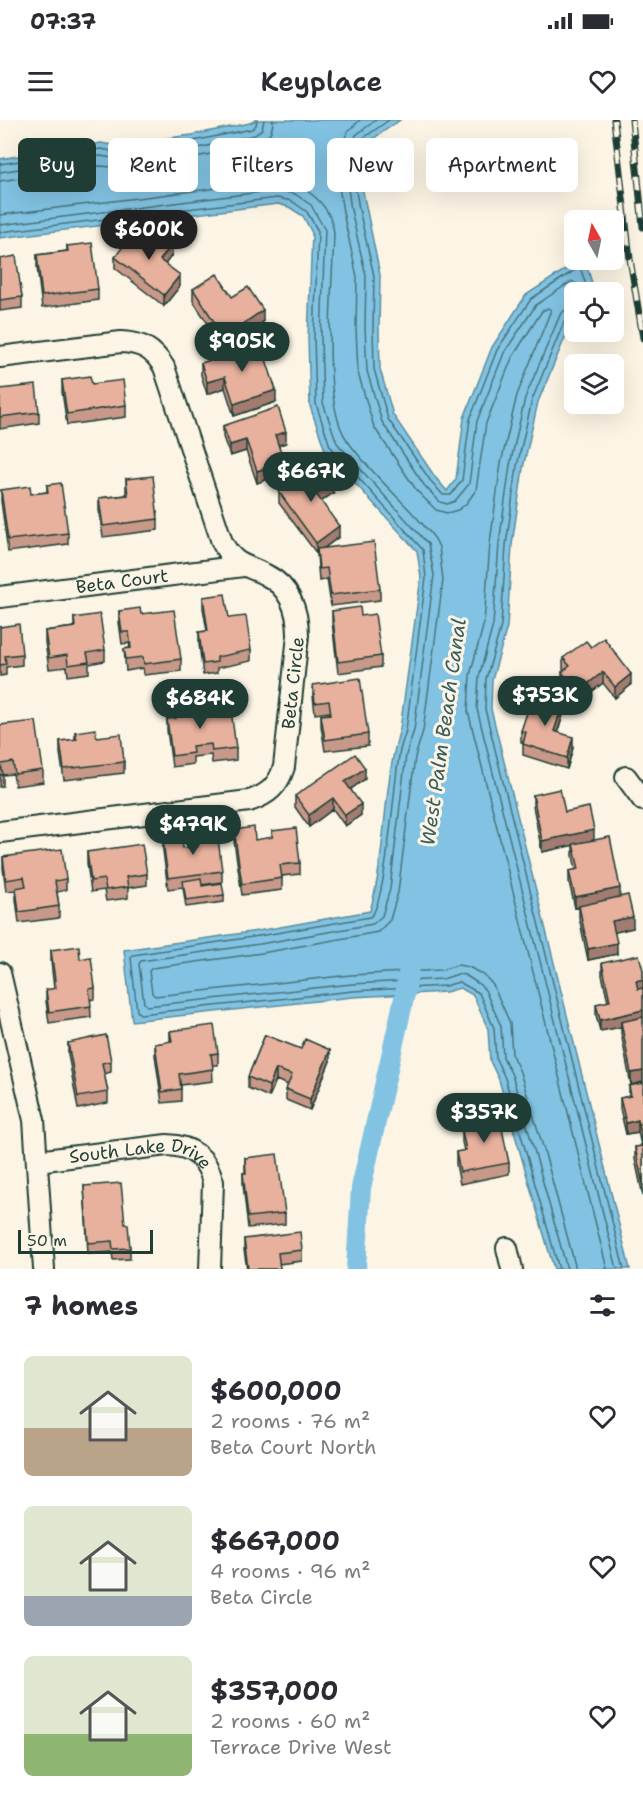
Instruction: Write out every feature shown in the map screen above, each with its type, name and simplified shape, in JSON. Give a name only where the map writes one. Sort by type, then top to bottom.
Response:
[{"type":"street","name":"Beta Circle","points":[[0,357],[121,342],[135,343],[147,348],[157,356],[164,367],[228,554],[243,566],[268,576],[279,584],[295,608],[298,622],[284,767],[280,779],[272,790],[249,801],[0,832]]},
{"type":"street","name":"Beta Court","points":[[0,597],[243,566]]},
{"type":"street","points":[[626,777],[643,800]]},
{"type":"street","points":[[0,973],[34,1120],[44,1269]]},
{"type":"street","name":"South Lake Drive","points":[[37,1161],[167,1145],[193,1150],[210,1170],[213,1182],[210,1269]]},
{"type":"street","points":[[507,1248],[512,1269]]},
{"type":"water","points":[[256,120],[400,120],[374,138],[327,138],[327,192],[363,192],[380,275],[380,369],[393,415],[447,491],[456,479],[464,418],[492,347],[526,295],[565,270],[588,270],[592,282],[564,282],[564,340],[538,402],[523,468],[512,545],[507,627],[492,680],[491,709],[630,1269],[554,1269],[499,1080],[490,1061],[488,1029],[473,995],[460,988],[446,992],[353,997],[132,1021],[124,950],[258,931],[370,911],[379,866],[390,774],[400,729],[421,577],[417,551],[325,450],[310,406],[308,338],[312,233],[303,216],[289,207],[278,204],[0,238],[0,159],[18,156],[18,192],[96,192],[96,144],[101,143],[108,144],[108,192],[198,192],[198,138],[168,138]]},
{"type":"building","points":[[155,231],[172,244],[160,260],[180,275],[164,295],[115,257],[131,236],[143,246]]},
{"type":"building","points":[[92,243],[98,289],[42,296],[37,255],[68,251],[67,246]]},
{"type":"building","points":[[16,256],[22,297],[0,300],[0,259]]},
{"type":"building","points":[[217,274],[232,297],[248,287],[263,310],[224,337],[193,289]]},
{"type":"building","points":[[261,344],[276,390],[234,404],[225,377],[207,382],[201,363]]},
{"type":"building","points":[[90,376],[92,384],[123,380],[126,405],[67,414],[62,380]]},
{"type":"building","points":[[36,385],[39,412],[0,417],[0,389]]},
{"type":"building","points":[[278,407],[286,432],[275,435],[284,462],[257,471],[246,440],[230,445],[223,426]]},
{"type":"building","points":[[319,464],[333,482],[316,494],[339,526],[316,543],[279,492]]},
{"type":"building","points":[[153,476],[158,519],[103,526],[99,498],[128,495],[126,479]]},
{"type":"building","points":[[61,483],[68,533],[8,540],[1,490],[30,486],[31,494],[48,492],[47,485]]},
{"type":"building","points":[[374,542],[380,589],[331,595],[327,568],[319,569],[317,549]]},
{"type":"building","points":[[225,594],[229,618],[246,616],[251,650],[217,657],[217,662],[203,664],[199,632],[208,631],[203,597]]},
{"type":"building","points":[[360,607],[361,616],[375,614],[381,656],[338,662],[332,611]]},
{"type":"building","points":[[140,608],[141,614],[174,610],[181,659],[144,664],[143,657],[126,659],[124,649],[131,648],[129,632],[122,632],[119,611]]},
{"type":"building","points":[[100,614],[105,650],[87,653],[89,662],[68,665],[67,655],[49,658],[45,631],[75,627],[74,618]]},
{"type":"building","points":[[19,624],[22,654],[5,656],[6,664],[0,665],[0,627]]},
{"type":"building","points":[[604,638],[631,674],[615,687],[603,672],[577,692],[562,672],[570,666],[563,658],[586,641],[591,647]]},
{"type":"building","points":[[360,678],[368,734],[325,740],[321,715],[331,714],[329,701],[315,703],[313,685]]},
{"type":"building","points":[[533,694],[563,704],[554,731],[573,737],[567,758],[523,744],[526,732],[521,731]]},
{"type":"building","points":[[206,704],[207,713],[231,710],[236,748],[212,751],[211,744],[192,746],[193,753],[172,756],[167,719],[176,718],[175,708]]},
{"type":"building","points":[[36,721],[43,770],[15,774],[13,762],[1,764],[3,775],[0,775],[0,725]]},
{"type":"building","points":[[95,729],[97,737],[121,734],[124,762],[64,769],[60,741],[77,739],[75,732]]},
{"type":"building","points":[[355,754],[365,768],[345,782],[361,804],[345,815],[333,798],[309,815],[295,796]]},
{"type":"building","points":[[560,789],[565,812],[589,807],[594,830],[542,841],[533,795]]},
{"type":"building","points":[[254,827],[255,840],[273,837],[272,831],[296,828],[300,863],[280,865],[282,878],[242,884],[234,830]]},
{"type":"building","points":[[217,830],[222,871],[168,878],[163,840],[182,837],[183,848],[198,846],[196,833]]},
{"type":"building","points":[[610,837],[620,888],[575,897],[569,871],[579,869],[573,844]]},
{"type":"building","points":[[142,844],[147,874],[126,877],[128,887],[106,890],[104,879],[91,881],[87,852]]},
{"type":"building","points":[[62,849],[66,879],[55,881],[59,906],[19,912],[16,888],[26,886],[24,877],[6,880],[3,857]]},
{"type":"building","points":[[201,878],[202,886],[222,883],[224,895],[186,900],[183,881]]},
{"type":"building","points":[[628,895],[633,917],[612,921],[617,943],[588,949],[579,906]]},
{"type":"building","points":[[79,946],[80,959],[91,957],[95,988],[89,989],[91,1006],[49,1012],[46,990],[56,988],[51,950]]},
{"type":"building","points":[[639,955],[643,979],[636,981],[638,989],[643,988],[643,1010],[600,1020],[596,1004],[610,1001],[602,963]]},
{"type":"building","points":[[643,1017],[643,1071],[631,1073],[621,1022]]},
{"type":"building","points":[[214,1025],[218,1053],[211,1054],[213,1069],[179,1074],[181,1089],[162,1092],[155,1044],[172,1041],[170,1031]]},
{"type":"building","points":[[106,1035],[111,1061],[102,1063],[108,1092],[78,1097],[68,1043]]},
{"type":"building","points":[[265,1035],[301,1049],[305,1039],[330,1050],[310,1099],[286,1089],[292,1075],[276,1069],[269,1086],[248,1077]]},
{"type":"building","points":[[643,1083],[643,1134],[641,1134],[638,1120],[626,1123],[620,1098],[631,1096],[629,1086]]},
{"type":"building","points":[[498,1109],[509,1163],[460,1172],[456,1152],[466,1150],[462,1131],[477,1128],[474,1114]]},
{"type":"building","points":[[643,1146],[643,1185],[635,1147]]},
{"type":"building","points":[[277,1154],[285,1213],[248,1217],[243,1173],[246,1173],[245,1158]]},
{"type":"building","points":[[121,1183],[130,1248],[113,1249],[112,1241],[88,1243],[84,1186]]},
{"type":"building","points":[[300,1232],[302,1250],[278,1253],[280,1269],[248,1269],[244,1239]]},
{"type":"waterway","name":"West Palm Beach Canal","points":[[356,1269],[361,1188],[409,968]]},
{"type":"railway","points":[[614,120],[630,259],[643,338]]},
{"type":"railway","points":[[632,120],[643,227]]}]
